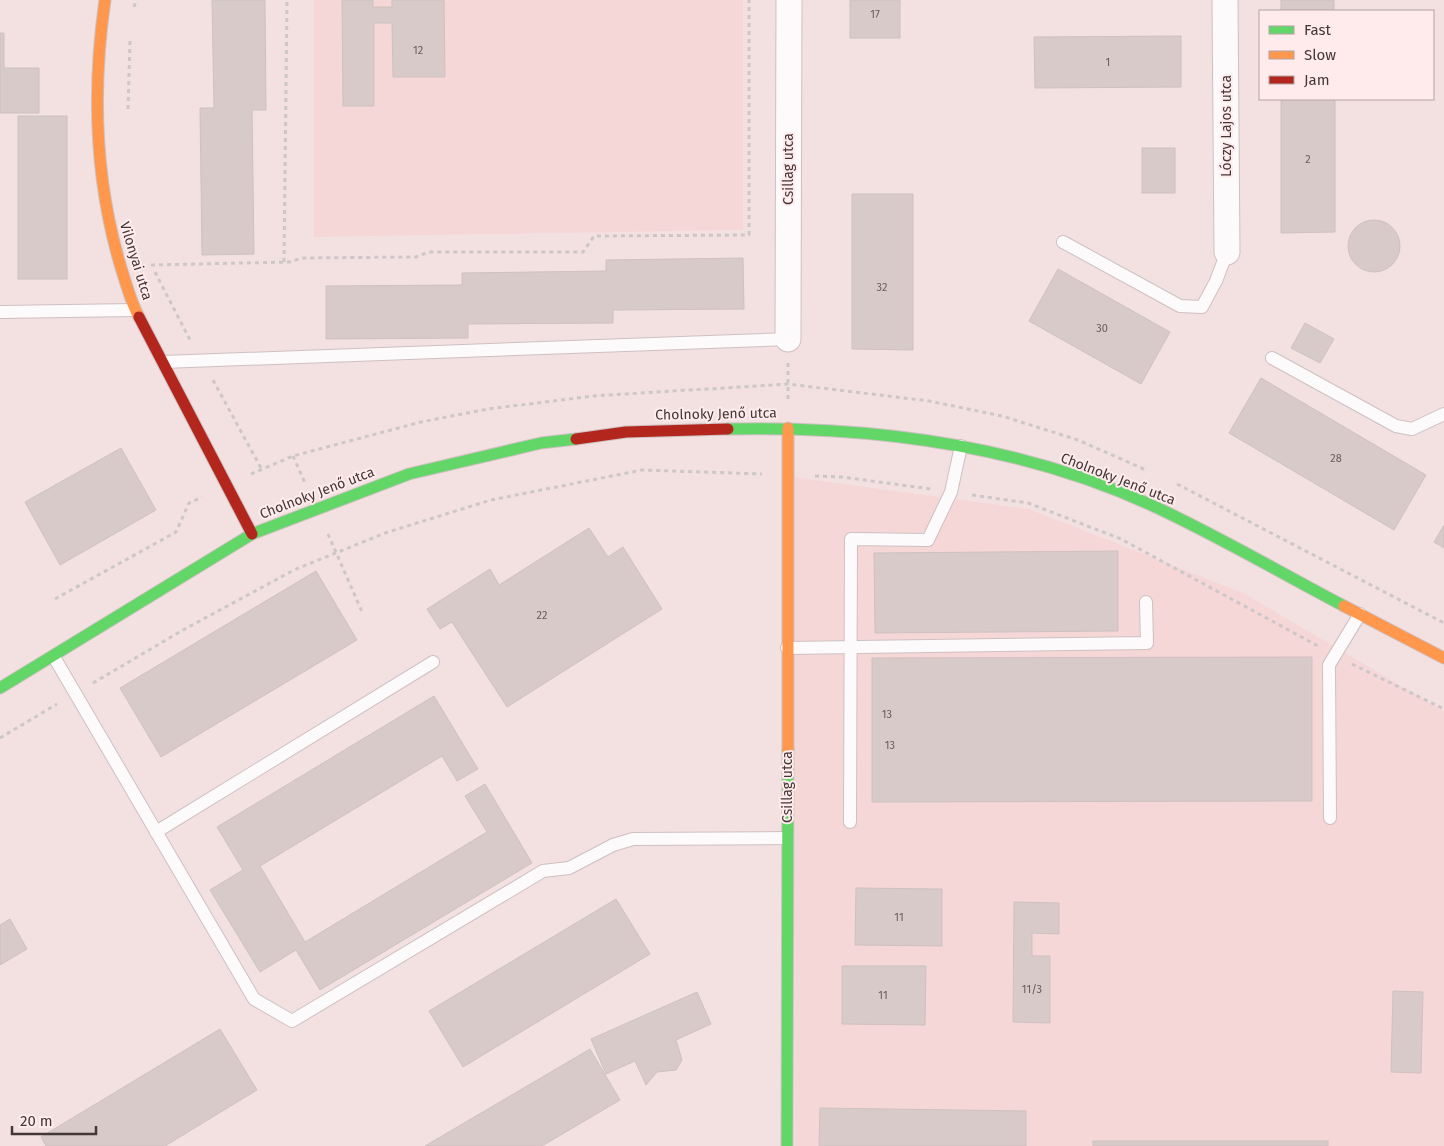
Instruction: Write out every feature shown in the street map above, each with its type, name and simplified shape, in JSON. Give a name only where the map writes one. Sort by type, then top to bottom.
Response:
[{"type":"street","name":"Vilonyai utca","points":[[105,0],[98,49],[98,151],[112,238],[135,310],[228,484],[252,534]]},
{"type":"street","name":"Csillag utca","points":[[788,339],[789,0]]},
{"type":"street","name":"Lóczy Lajos utca","points":[[1225,0],[1226,252]]},
{"type":"street","name":"Csillag utca","points":[[787,1146],[788,428]]},
{"type":"street","name":"Cholnoky Jenő utca","points":[[0,688],[54,657],[252,534],[409,474],[541,443],[626,432],[788,428],[937,441],[999,454],[1072,475],[1149,504],[1444,658]]},
{"type":"lane","points":[[1063,242],[1180,306],[1202,307],[1216,281],[1226,252]]},
{"type":"lane","points":[[0,312],[135,310]]},
{"type":"lane","points":[[163,362],[788,339]]},
{"type":"lane","points":[[1272,358],[1396,426],[1412,429],[1425,425],[1444,414]]},
{"type":"lane","points":[[850,822],[851,539],[928,540],[950,492],[961,446]]},
{"type":"lane","points":[[787,648],[1147,643],[1146,602]]},
{"type":"lane","points":[[1330,818],[1328,665],[1360,614]]},
{"type":"lane","points":[[54,657],[254,999],[292,1021],[543,870],[569,868],[613,845],[633,839],[787,838]]},
{"type":"lane","points":[[156,832],[432,662]]},
{"type":"path","points":[[132,13],[136,0]]},
{"type":"path","points":[[284,262],[287,0]]},
{"type":"path","points":[[150,265],[284,262],[302,258],[416,257],[428,252],[583,252],[594,236],[749,235],[749,0]]},
{"type":"path","points":[[128,117],[130,30]]},
{"type":"path","points":[[147,256],[150,265],[262,470]]},
{"type":"path","points":[[55,599],[176,532],[190,503],[228,484],[293,456],[421,422],[488,409],[592,396],[788,384],[929,401],[1002,416],[1078,440],[1149,472]]},
{"type":"path","points":[[0,738],[184,630],[294,570],[344,548],[402,527],[491,500],[642,470],[842,476],[1028,503],[1121,539],[1335,656],[1444,709]]},
{"type":"path","points":[[1175,484],[1444,623]]},
{"type":"shaded area","points":[[314,0],[743,0],[743,230],[314,237]]},
{"type":"shaded area","points":[[792,477],[1029,509],[1243,593],[1444,711],[1444,1146],[795,1146]]},
{"type":"building","points":[[212,0],[265,0],[266,110],[252,110],[254,254],[202,255],[200,108],[214,108]]},
{"type":"building","points":[[342,0],[373,0],[373,7],[392,7],[392,0],[444,0],[445,77],[393,77],[392,23],[374,23],[374,106],[343,106]]},
{"type":"building","points":[[850,0],[900,0],[900,38],[850,38]]},
{"type":"building","points":[[1281,0],[1334,0],[1334,10],[1281,10]]},
{"type":"building","points":[[0,33],[4,33],[4,68],[39,68],[39,113],[0,113]]},
{"type":"building","points":[[1181,36],[1181,87],[1035,88],[1034,37]]},
{"type":"building","points":[[1281,100],[1335,100],[1335,232],[1281,233]]},
{"type":"building","points":[[18,116],[67,116],[67,279],[18,279]]},
{"type":"building","points":[[1142,148],[1175,148],[1175,193],[1142,193]]},
{"type":"building","points":[[852,194],[913,194],[913,350],[852,349]]},
{"type":"building","points":[[1374,220],[1384,222],[1392,228],[1398,236],[1400,246],[1398,256],[1392,264],[1384,270],[1374,272],[1364,270],[1356,264],[1350,256],[1348,246],[1350,236],[1356,228],[1364,222]]},
{"type":"building","points":[[743,258],[744,309],[613,310],[613,323],[468,324],[468,338],[326,339],[326,286],[462,285],[462,273],[606,271],[606,260]]},
{"type":"building","points":[[1058,269],[1170,332],[1141,384],[1029,321]]},
{"type":"building","points":[[1305,323],[1334,339],[1320,363],[1291,348]]},
{"type":"building","points":[[1261,378],[1426,475],[1394,530],[1229,433]]},
{"type":"building","points":[[121,448],[156,510],[60,565],[25,502]]},
{"type":"building","points":[[1444,525],[1444,548],[1434,542]]},
{"type":"building","points":[[589,528],[608,557],[623,547],[662,609],[507,707],[452,622],[440,629],[427,609],[490,569],[499,585]]},
{"type":"building","points":[[1118,551],[1118,631],[875,633],[874,553]]},
{"type":"building","points":[[316,571],[357,640],[161,757],[120,688]]},
{"type":"building","points":[[1312,657],[1312,801],[872,802],[872,658]]},
{"type":"building","points":[[434,696],[478,769],[457,781],[442,756],[260,866],[305,942],[487,832],[465,796],[485,784],[532,863],[320,990],[296,950],[260,972],[210,890],[243,870],[217,827]]},
{"type":"building","points":[[856,888],[942,889],[942,946],[855,945]]},
{"type":"building","points":[[616,899],[650,954],[463,1067],[429,1011]]},
{"type":"building","points":[[1014,902],[1059,903],[1059,934],[1032,933],[1032,956],[1050,956],[1050,1023],[1013,1022]]},
{"type":"building","points":[[10,919],[27,949],[0,965],[0,925]]},
{"type":"building","points":[[842,966],[926,966],[925,1025],[842,1024]]},
{"type":"building","points":[[1393,991],[1423,992],[1421,1073],[1391,1072]]},
{"type":"building","points":[[697,992],[711,1024],[676,1040],[682,1060],[676,1070],[657,1072],[646,1085],[635,1061],[606,1074],[591,1039]]},
{"type":"building","points":[[220,1029],[257,1090],[165,1146],[46,1146],[41,1137]]},
{"type":"building","points":[[590,1049],[620,1100],[542,1146],[425,1146]]},
{"type":"building","points":[[820,1108],[1026,1111],[1026,1146],[819,1146]]},
{"type":"building","points":[[1093,1141],[1328,1141],[1328,1146],[1093,1146]]},
{"type":"traffic: fast","points":[[728,429],[836,431],[890,436],[943,443],[1048,467],[1099,484],[1149,504],[1223,540],[1344,606]]},
{"type":"traffic: fast","points":[[0,688],[252,534],[409,474],[541,443],[576,439]]},
{"type":"traffic: fast","points":[[787,1146],[788,750]]},
{"type":"traffic: slow","points":[[105,0],[98,68],[98,136],[101,170],[113,238],[129,294],[139,317]]},
{"type":"traffic: slow","points":[[788,428],[788,750]]},
{"type":"traffic: slow","points":[[1344,606],[1444,658]]},
{"type":"traffic: jam","points":[[139,317],[252,534]]},
{"type":"traffic: jam","points":[[576,439],[626,432],[728,429]]}]
